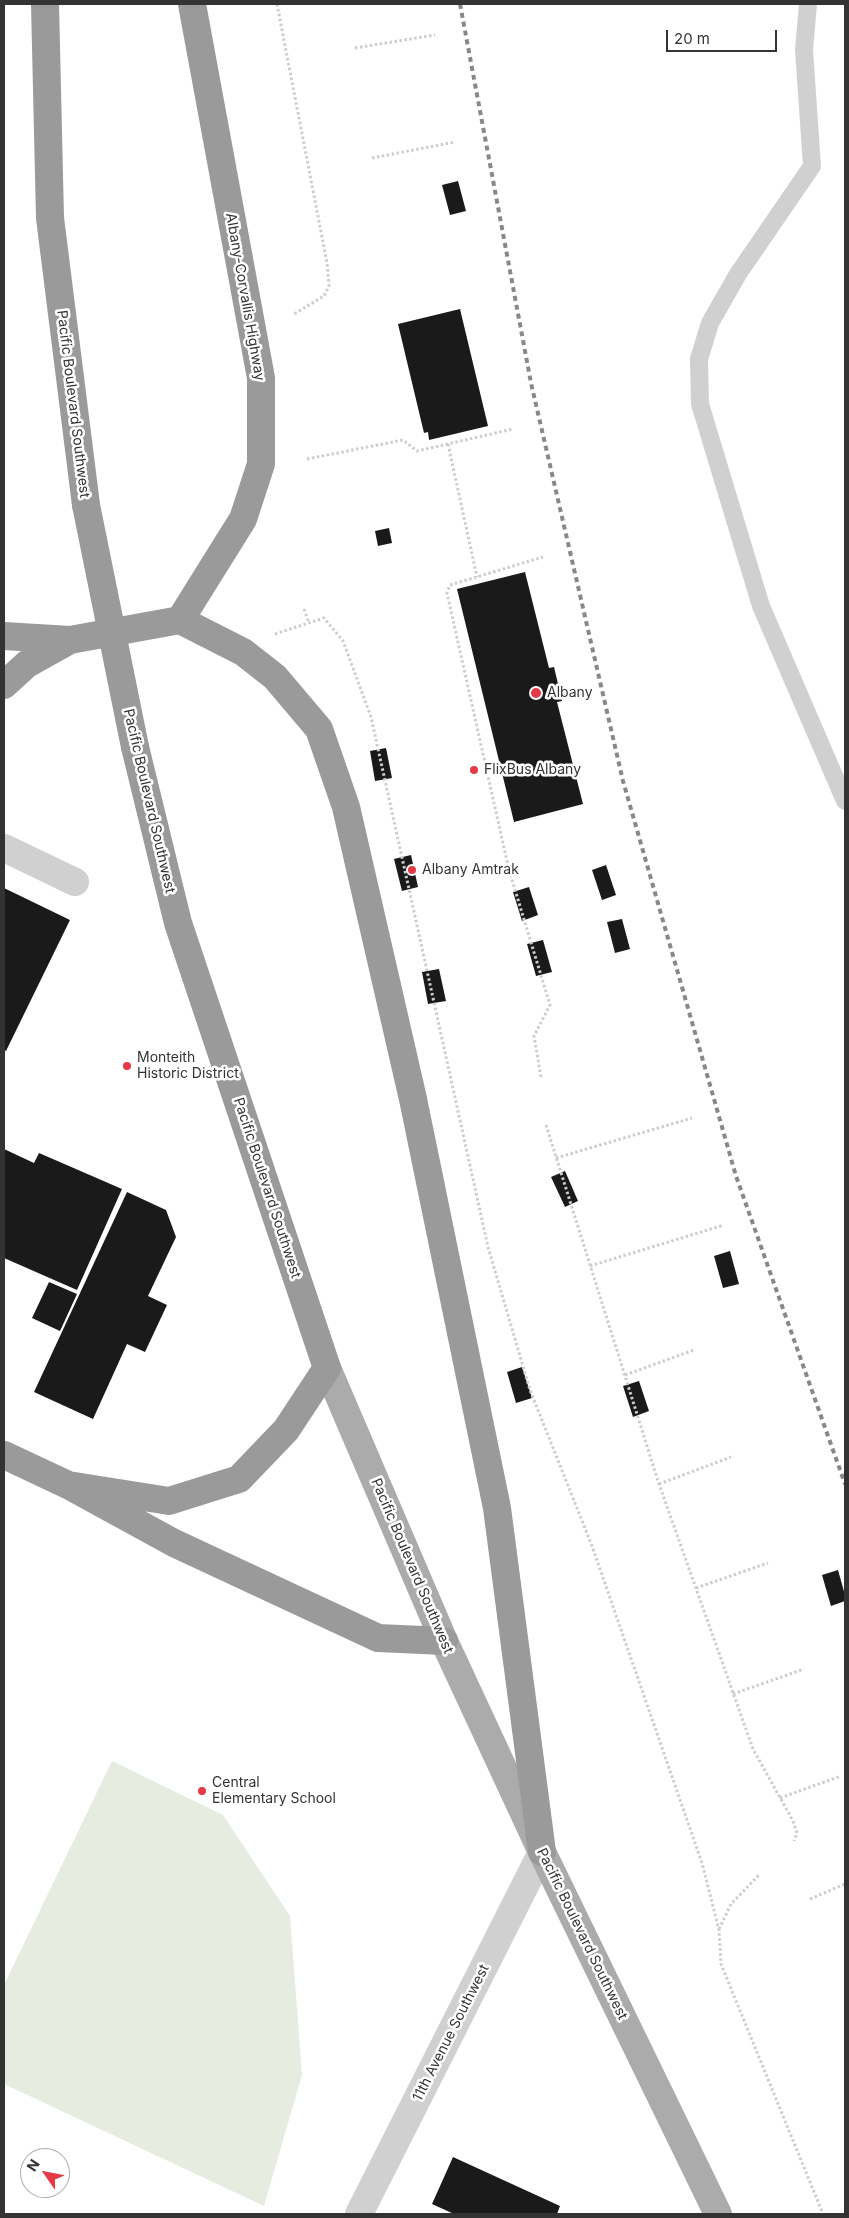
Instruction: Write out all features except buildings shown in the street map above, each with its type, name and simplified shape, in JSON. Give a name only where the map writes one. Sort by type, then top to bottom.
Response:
[{"type":"highway","name":"Pacific Boulevard Southwest","points":[[45,4],[50,218],[86,505],[135,747],[178,923],[327,1368]]},
{"type":"highway","name":"Albany-Corvallis Highway","points":[[180,620],[243,519],[261,464],[261,378],[192,4]]},
{"type":"highway","points":[[4,636],[70,640],[180,620],[243,652],[275,677],[319,729],[346,807],[413,1098],[496,1508],[542,1852]]},
{"type":"highway","points":[[4,685],[28,664],[70,640]]},
{"type":"highway","points":[[68,1485],[170,1501],[239,1479],[286,1430],[327,1368]]},
{"type":"highway","points":[[4,1456],[68,1485],[174,1542],[378,1638],[444,1641]]},
{"type":"main road","name":"Pacific Boulevard Southwest","points":[[327,1368],[444,1641],[542,1852],[718,2214]]},
{"type":"street","points":[[4,848],[75,882]]},
{"type":"street","name":"11th Avenue Southwest","points":[[359,2214],[542,1852]]},
{"type":"lane","points":[[808,4],[804,50],[812,166],[738,274],[710,323],[699,360],[700,404],[762,606],[845,800]]},
{"type":"path","points":[[277,4],[327,263],[329,286],[324,296],[294,314]]},
{"type":"path","points":[[355,48],[435,35]]},
{"type":"path","points":[[372,158],[455,142]]},
{"type":"path","points":[[307,459],[403,440],[417,451],[513,429]]},
{"type":"path","points":[[448,444],[477,577]]},
{"type":"path","points":[[541,1077],[534,1036],[550,1006],[509,870],[447,593],[450,585],[543,557]]},
{"type":"path","points":[[304,609],[308,623]]},
{"type":"path","points":[[268,636],[324,618],[343,641],[371,717],[488,1247],[530,1390],[592,1546],[702,1863],[719,1930],[721,1964],[823,2214]]},
{"type":"path","points":[[556,1158],[692,1118]]},
{"type":"path","points":[[546,1125],[659,1484],[752,1749],[780,1798],[797,1833],[794,1841]]},
{"type":"path","points":[[590,1266],[724,1225]]},
{"type":"path","points":[[625,1375],[694,1350]]},
{"type":"path","points":[[659,1484],[731,1457]]},
{"type":"path","points":[[696,1588],[768,1563]]},
{"type":"path","points":[[733,1694],[804,1669]]},
{"type":"path","points":[[780,1798],[841,1776]]},
{"type":"path","points":[[719,1930],[731,1904],[760,1874]]},
{"type":"path","points":[[810,1899],[845,1884]]},
{"type":"shaded area","points":[[112,1761],[223,1815],[290,1916],[302,2075],[264,2206],[4,2084],[4,1985]]},
{"type":"railway","points":[[460,4],[531,383],[623,781],[736,1176],[845,1484]]},
{"type":"place","name":"Albany","points":[[536,693]]},
{"type":"place","name":"FlixBus Albany","points":[[474,770]]},
{"type":"place","name":"Albany Amtrak","points":[[412,870]]},
{"type":"place","name":"Monteith Historic District","points":[[127,1066]]},
{"type":"place","name":"Central Elementary School","points":[[202,1791]]}]
